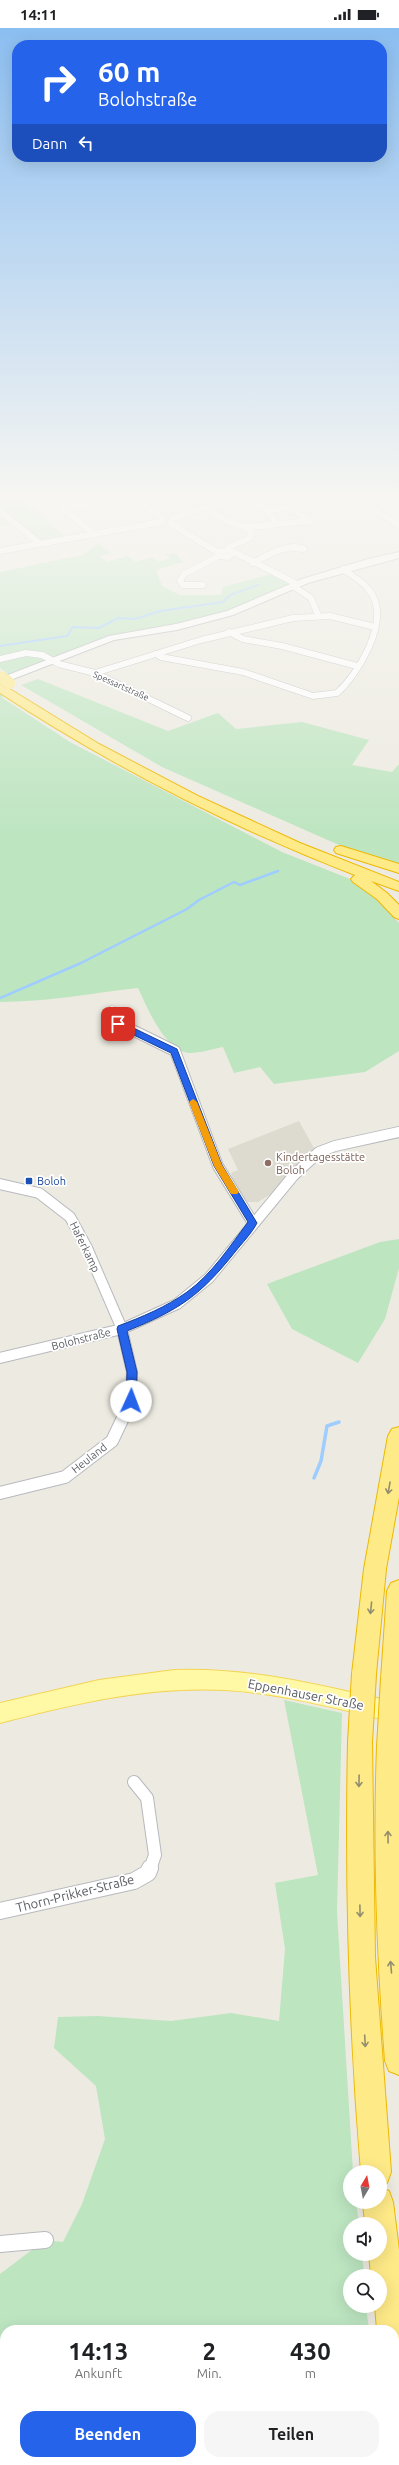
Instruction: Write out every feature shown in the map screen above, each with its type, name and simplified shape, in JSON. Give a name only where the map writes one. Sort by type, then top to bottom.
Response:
[{"type":"highway","points":[[2,682],[88,743],[165,780],[277,838],[399,887]]},
{"type":"highway","points":[[165,780],[399,873]]},
{"type":"highway","points":[[165,780],[190,801],[251,832],[341,870],[399,892]]},
{"type":"highway","points":[[165,780],[258,821],[399,879]]},
{"type":"highway","points":[[341,850],[399,869]]},
{"type":"highway","points":[[341,870],[371,888],[399,914]]},
{"type":"highway","points":[[375,2165],[366,2076],[360,1943],[358,1841],[360,1742],[364,1674],[375,1569],[399,1436]]},
{"type":"highway","points":[[399,1591],[389,1747],[387,1820],[390,1947],[399,2061]]},
{"type":"highway","points":[[379,2209],[392,2325]]},
{"type":"main road","points":[[2,682],[112,638],[177,627],[238,610]]},
{"type":"main road","name":"Eppenhauser Straße","points":[[0,1713],[76,1694],[120,1686],[200,1679],[280,1687],[399,1713]]},
{"type":"street","points":[[315,610],[318,616]]},
{"type":"street","points":[[156,654],[161,657],[243,672],[320,696],[332,695],[341,690],[366,652],[375,627],[378,610]]},
{"type":"street","points":[[95,673],[229,632],[293,618],[318,616],[338,618],[375,627]]},
{"type":"street","points":[[229,632],[238,638],[289,648],[357,666]]},
{"type":"street","name":"Spessartstraße","points":[[0,660],[26,653],[42,655],[52,661],[95,673],[188,718]]},
{"type":"street","points":[[112,1010],[118,1024],[175,1051],[218,1166],[253,1223]]},
{"type":"street","name":"Bolohstraße","points":[[0,1358],[122,1329],[153,1316],[191,1295],[209,1278],[294,1175],[319,1152],[335,1146],[399,1132]]},
{"type":"street","name":"Haferkamp","points":[[0,1184],[38,1193],[67,1213],[87,1248],[122,1329]]},
{"type":"street","name":"Heuland","points":[[0,1492],[65,1477],[112,1441],[131,1401],[132,1372],[122,1329]]},
{"type":"street","name":"Thorn-Prikker-Straße","points":[[0,1912],[134,1881],[148,1873],[155,1855],[147,1798],[134,1782]]},
{"type":"street","points":[[0,2244],[45,2240]]},
{"type":"shaded area","name":"Kindertagesstätte Boloh","points":[[299,1121],[315,1150],[277,1190],[258,1202],[248,1202],[239,1194],[233,1183],[231,1173],[238,1170],[228,1149]]},
{"type":"green space","points":[[0,610],[237,610],[127,635],[12,677],[0,668]]},
{"type":"green space","points":[[38,679],[168,731],[218,713],[236,729],[302,722],[369,740],[352,765],[392,772],[399,764],[399,866],[339,845],[162,767],[21,685]]},
{"type":"green space","points":[[0,687],[10,694],[1,697],[70,742],[282,852],[350,879],[380,901],[399,923],[399,1051],[365,1072],[274,1084],[260,1067],[234,1073],[223,1047],[202,1052],[190,1053],[181,1051],[165,1037],[158,1027],[138,988],[52,999],[0,1002]]},
{"type":"green space","points":[[399,1239],[399,1268],[385,1319],[358,1363],[292,1329],[267,1284],[380,1242]]},
{"type":"green space","points":[[284,1700],[342,1713],[337,1912],[353,2165],[343,2165],[343,2209],[357,2209],[358,2217],[343,2217],[343,2261],[363,2261],[363,2269],[343,2269],[343,2313],[367,2313],[368,2325],[0,2325],[0,2274],[45,2240],[63,2242],[82,2204],[105,2139],[96,2086],[54,2048],[58,2017],[98,2016],[171,2021],[231,2013],[279,2021],[285,1949],[275,1883],[318,1875]]},
{"type":"waterway","points":[[0,646],[67,636],[73,627],[99,628],[118,618],[135,619],[169,610]]},
{"type":"waterway","points":[[0,998],[81,963],[187,909],[199,900],[234,882],[240,885],[278,871]]},
{"type":"waterway","points":[[314,1478],[321,1461],[327,1426],[339,1422]]},
{"type":"slow traffic","points":[[193,1102],[218,1166],[234,1192]]},
{"type":"place","name":"Kindertagesstätte Boloh","points":[[268,1163]]},
{"type":"place","name":"Boloh","points":[[29,1181]]},
{"type":"route","points":[[118,1024],[169,1046],[175,1051],[218,1166],[253,1223],[209,1278],[191,1295],[147,1319],[122,1329],[132,1372],[131,1401]]}]
